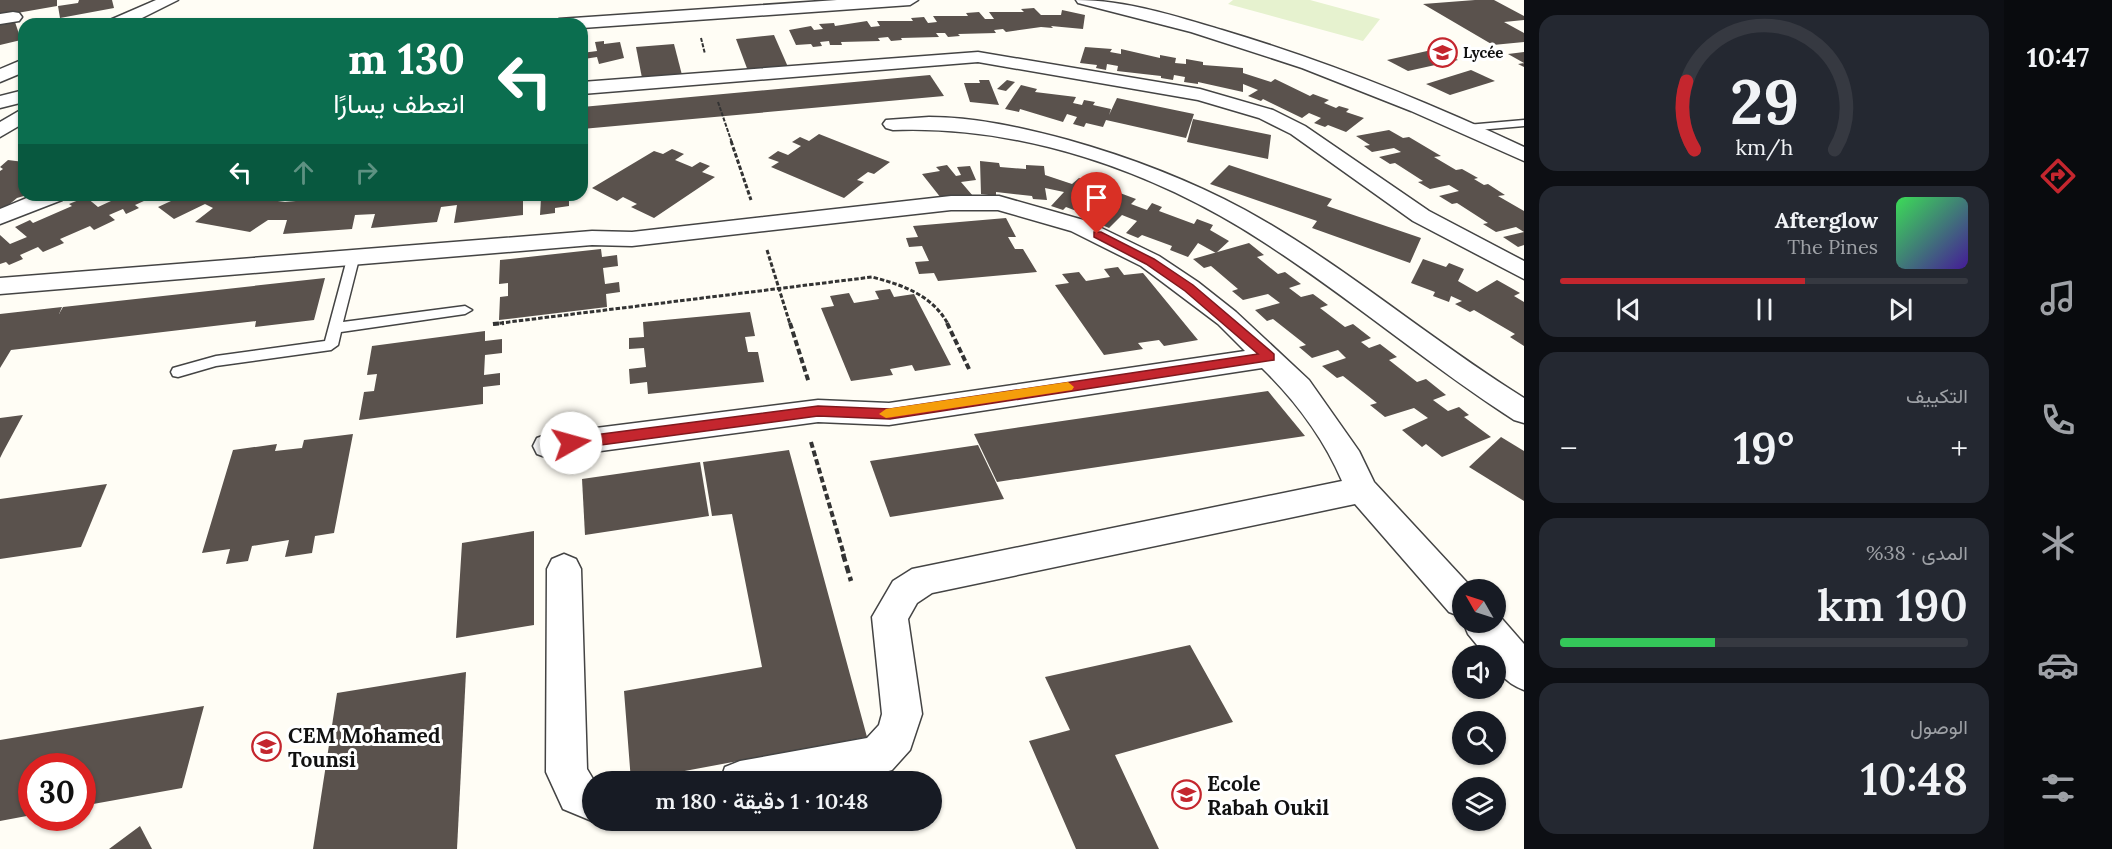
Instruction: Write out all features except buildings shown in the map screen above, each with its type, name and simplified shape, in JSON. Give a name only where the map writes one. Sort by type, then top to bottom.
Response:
[{"type":"street","points":[[130,18],[170,0]]},
{"type":"street","points":[[588,22],[910,0]]},
{"type":"street","points":[[1084,0],[1122,8],[1289,56],[1344,76],[1467,128],[1524,155]]},
{"type":"street","points":[[588,88],[978,57],[1200,95],[1266,114],[1298,130],[1421,216],[1524,271]]},
{"type":"street","points":[[0,76],[18,68]]},
{"type":"street","points":[[0,102],[18,98]]},
{"type":"street","points":[[0,131],[18,118]]},
{"type":"street","points":[[893,124],[965,125],[1018,134],[1076,149],[1171,183],[1223,207],[1271,236],[1404,333],[1524,412]]},
{"type":"street","points":[[0,217],[39,201]]},
{"type":"street","points":[[0,286],[591,238],[632,238],[951,202],[999,203],[1079,226],[1141,256],[1189,288],[1270,357],[1299,387],[1322,420],[1348,459],[1362,490],[1452,590]]},
{"type":"street","points":[[548,447],[802,413],[839,410],[890,414],[1270,357]]},
{"type":"street","points":[[798,771],[878,756],[896,736],[902,714],[890,617],[905,592],[924,580],[1362,490]]},
{"type":"street","points":[[564,568],[567,772],[578,794],[582,796]]},
{"type":"street","points":[[1490,633],[1524,672]]},
{"type":"lane","points":[[1467,128],[1524,123]]},
{"type":"lane","points":[[178,372],[216,362],[331,345],[353,259]]},
{"type":"lane","points":[[335,328],[465,310]]},
{"type":"path","points":[[494,324],[872,278],[912,289],[928,297],[942,311],[983,399]]},
{"type":"path","points":[[802,413],[851,582]]},
{"type":"green space","points":[[1233,0],[1310,0],[1380,19],[1363,41],[1228,4]]},
{"type":"slow traffic","points":[[886,414],[1068,387]]},
{"type":"place","name":"Lycée","points":[[1442,52]]},
{"type":"place","name":"CEM Mohamed Tounsi","points":[[267,747]]},
{"type":"place","name":"Ecole Rabah Oukil","points":[[1186,795]]},
{"type":"route","points":[[571,443],[818,411],[839,410],[890,414],[1270,357],[1227,318],[1189,288],[1150,261],[1097,234]]}]
